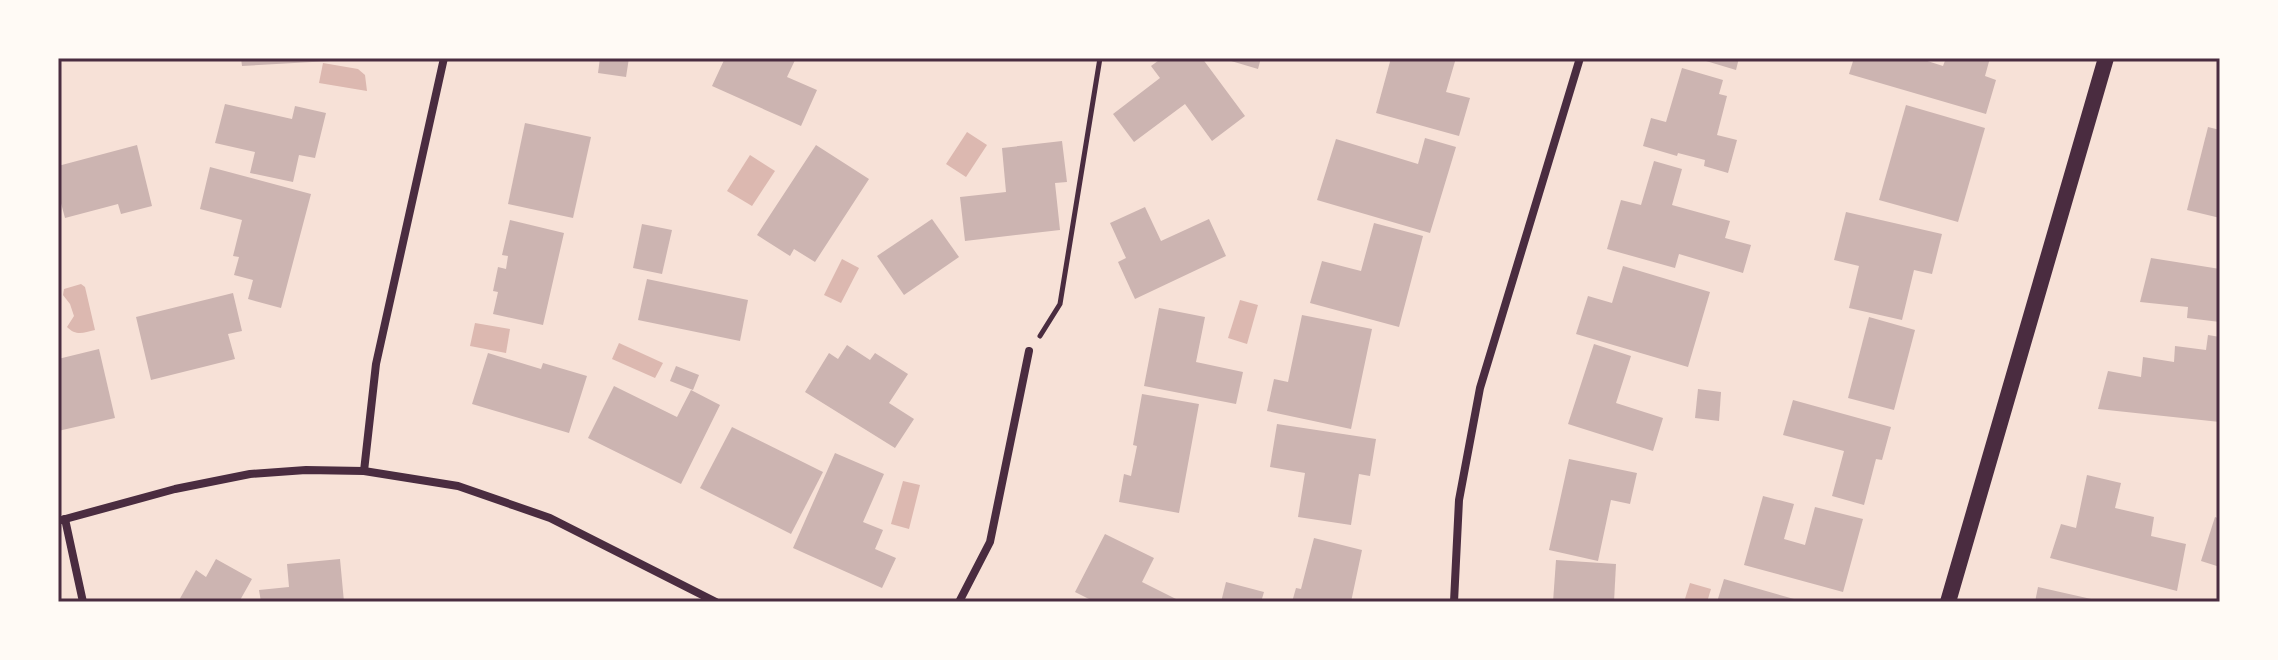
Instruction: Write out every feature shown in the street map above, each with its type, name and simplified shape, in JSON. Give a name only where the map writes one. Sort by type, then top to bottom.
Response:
[{"type":"main road","points":[[1948,602],[2106,58]]},
{"type":"street","points":[[364,471],[376,364],[444,58]]},
{"type":"street","points":[[1454,602],[1459,500],[1480,388],[1580,58]]},
{"type":"street","points":[[959,602],[990,542],[1029,351]]},
{"type":"street","points":[[83,602],[61,520],[175,489],[250,474],[306,470],[364,471],[458,486],[550,518],[716,602]]},
{"type":"path","points":[[1029,351],[1060,304],[1100,58]]},
{"type":"shaded area","points":[[323,63],[358,69],[365,75],[367,91],[319,83]]},
{"type":"shaded area","points":[[967,132],[987,145],[966,177],[946,164]]},
{"type":"shaded area","points":[[750,155],[775,171],[752,206],[727,191]]},
{"type":"shaded area","points":[[842,259],[859,268],[841,303],[824,295]]},
{"type":"shaded area","points":[[81,284],[85,287],[95,330],[80,333],[67,327],[74,316],[63,295],[64,289]]},
{"type":"shaded area","points":[[1240,300],[1258,305],[1247,344],[1228,338]]},
{"type":"shaded area","points":[[475,323],[510,329],[506,353],[470,346]]},
{"type":"shaded area","points":[[619,343],[663,363],[655,378],[612,359]]},
{"type":"shaded area","points":[[903,481],[920,485],[909,529],[891,524]]},
{"type":"shaded area","points":[[1690,583],[1711,589],[1707,602],[1684,602]]},
{"type":"building","points":[[241,58],[330,58],[330,61],[242,66]]},
{"type":"building","points":[[600,58],[629,58],[626,77],[598,73]]},
{"type":"building","points":[[725,58],[796,58],[787,77],[817,90],[801,126],[712,86]]},
{"type":"building","points":[[1162,58],[1202,58],[1245,116],[1212,141],[1185,104],[1134,142],[1113,114],[1160,78],[1151,66]]},
{"type":"building","points":[[1221,58],[1261,58],[1258,69]]},
{"type":"building","points":[[1391,58],[1456,58],[1446,92],[1470,98],[1459,136],[1376,113]]},
{"type":"building","points":[[1696,58],[1739,58],[1736,70]]},
{"type":"building","points":[[1854,58],[1918,58],[1943,66],[1946,58],[1990,58],[1985,76],[1996,80],[1986,114],[1849,74]]},
{"type":"building","points":[[1682,68],[1723,80],[1719,94],[1727,96],[1717,135],[1737,140],[1728,173],[1704,166],[1705,160],[1643,146],[1651,118],[1666,122]]},
{"type":"building","points":[[225,104],[292,119],[295,106],[326,113],[315,158],[299,155],[293,182],[250,173],[255,152],[215,143]]},
{"type":"building","points":[[1906,105],[1985,128],[1958,222],[1879,200]]},
{"type":"building","points":[[525,123],[591,137],[573,218],[508,204]]},
{"type":"building","points":[[2208,127],[2220,130],[2220,218],[2187,210]]},
{"type":"building","points":[[1425,138],[1456,147],[1430,233],[1317,200],[1336,139],[1418,164]]},
{"type":"building","points":[[1062,141],[1067,182],[1055,183],[1060,230],[965,241],[960,197],[1006,192],[1002,148]]},
{"type":"building","points":[[137,145],[152,206],[121,214],[118,204],[65,218],[58,192],[58,166]]},
{"type":"building","points":[[816,145],[869,179],[815,262],[794,249],[790,256],[757,235]]},
{"type":"building","points":[[1654,161],[1682,169],[1672,205],[1730,221],[1725,238],[1751,245],[1743,273],[1679,254],[1675,268],[1607,249],[1621,200],[1641,205]]},
{"type":"building","points":[[210,167],[311,194],[281,308],[248,299],[253,280],[234,275],[239,257],[233,256],[242,220],[200,209]]},
{"type":"building","points":[[1145,207],[1161,241],[1209,219],[1226,256],[1135,299],[1118,262],[1126,258],[1110,223]]},
{"type":"building","points":[[1846,212],[1942,234],[1932,274],[1914,270],[1902,320],[1849,308],[1859,266],[1834,260]]},
{"type":"building","points":[[932,219],[959,257],[904,295],[877,256]]},
{"type":"building","points":[[510,220],[564,233],[543,325],[493,314],[498,292],[493,291],[498,267],[506,269],[508,256],[502,255]]},
{"type":"building","points":[[1374,223],[1423,236],[1399,327],[1310,303],[1322,261],[1361,271]]},
{"type":"building","points":[[642,224],[672,230],[662,274],[633,268]]},
{"type":"building","points":[[2151,258],[2220,269],[2220,322],[2187,318],[2188,307],[2140,302]]},
{"type":"building","points":[[1623,266],[1710,292],[1688,367],[1576,334],[1588,296],[1612,303]]},
{"type":"building","points":[[647,279],[748,300],[740,341],[638,320]]},
{"type":"building","points":[[233,293],[242,331],[228,334],[235,359],[151,380],[136,317]]},
{"type":"building","points":[[1159,308],[1205,317],[1196,362],[1243,372],[1236,404],[1144,386]]},
{"type":"building","points":[[1302,315],[1372,329],[1351,429],[1267,411],[1274,379],[1288,382]]},
{"type":"building","points":[[1869,317],[1915,330],[1894,410],[1848,398]]},
{"type":"building","points":[[2208,335],[2220,337],[2220,422],[2098,409],[2108,371],[2141,377],[2143,357],[2174,362],[2175,346],[2206,350]]},
{"type":"building","points":[[1594,344],[1631,356],[1616,403],[1663,418],[1653,451],[1568,424]]},
{"type":"building","points":[[847,345],[870,360],[875,353],[908,374],[889,403],[914,419],[895,448],[805,392],[829,353],[838,359]]},
{"type":"building","points":[[99,349],[115,418],[58,431],[58,359]]},
{"type":"building","points":[[488,353],[541,369],[543,363],[587,376],[569,433],[472,404]]},
{"type":"building","points":[[676,366],[699,375],[693,390],[670,381]]},
{"type":"building","points":[[614,386],[677,417],[691,390],[720,405],[681,484],[588,438]]},
{"type":"building","points":[[1698,389],[1721,392],[1719,421],[1695,418]]},
{"type":"building","points":[[1142,394],[1199,404],[1179,513],[1119,502],[1124,474],[1131,476]]},
{"type":"building","points":[[1793,400],[1891,427],[1882,460],[1876,459],[1864,505],[1832,496],[1844,451],[1783,435]]},
{"type":"building","points":[[1277,424],[1376,439],[1370,476],[1359,474],[1351,525],[1298,517],[1305,473],[1270,467]]},
{"type":"building","points":[[732,427],[823,472],[791,534],[700,488]]},
{"type":"building","points":[[835,453],[884,474],[863,522],[883,530],[875,549],[896,558],[882,588],[793,548]]},
{"type":"building","points":[[1569,459],[1637,473],[1630,504],[1611,500],[1598,561],[1549,550]]},
{"type":"building","points":[[2087,475],[2121,483],[2115,508],[2154,517],[2151,536],[2186,544],[2177,591],[2050,558],[2061,524],[2076,528]]},
{"type":"building","points":[[1763,496],[1794,504],[1784,539],[1805,545],[1815,507],[1863,519],[1843,592],[1744,565]]},
{"type":"building","points":[[2215,517],[2220,519],[2220,567],[2201,561]]},
{"type":"building","points":[[1105,534],[1154,558],[1142,582],[1182,602],[1095,602],[1075,592]]},
{"type":"building","points":[[1314,538],[1362,550],[1351,602],[1292,602],[1296,588],[1301,589]]},
{"type":"building","points":[[216,559],[252,579],[239,602],[178,602],[196,570],[206,577]]},
{"type":"building","points":[[340,559],[344,602],[261,602],[259,590],[289,587],[287,564]]},
{"type":"building","points":[[1556,560],[1616,564],[1614,602],[1553,602]]},
{"type":"building","points":[[1724,579],[1801,601],[1717,602]]},
{"type":"building","points":[[1226,582],[1264,592],[1261,602],[1221,602]]},
{"type":"building","points":[[2038,587],[2100,601],[2100,602],[2035,602]]}]
